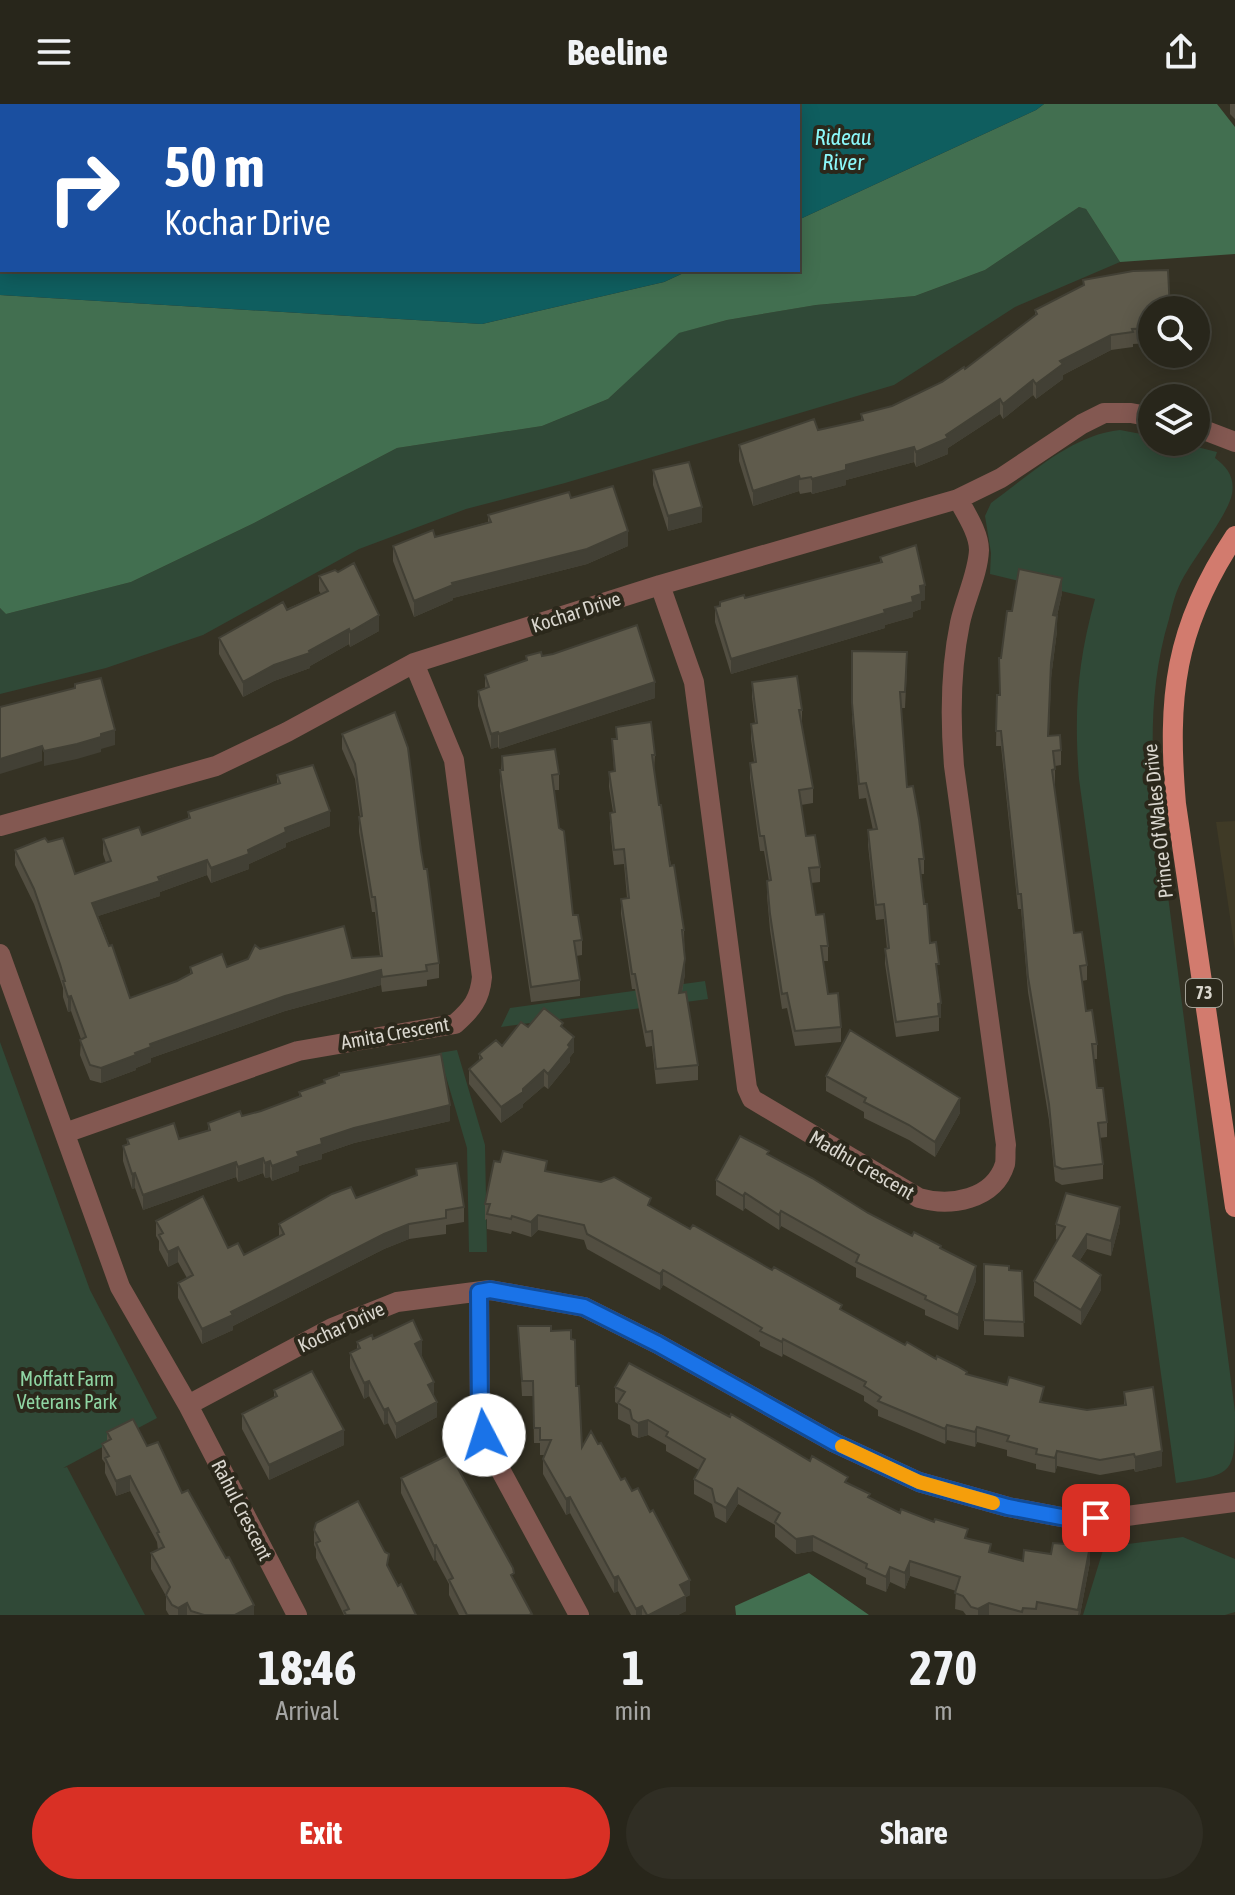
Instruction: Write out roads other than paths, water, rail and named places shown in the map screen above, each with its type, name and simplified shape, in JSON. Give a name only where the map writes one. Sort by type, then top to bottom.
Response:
[{"type":"main road","name":"Prince Of Wales Drive","points":[[1235,536],[1221,556],[1198,603],[1181,649],[1173,695],[1172,752],[1176,804],[1235,1207]]},
{"type":"street","name":"Kochar Drive","points":[[0,826],[216,766],[287,732],[414,663],[660,585],[958,499],[1001,478],[1082,424],[1104,413],[1138,414]]},
{"type":"street","points":[[1210,432],[1235,442]]},
{"type":"street","name":"Madhu Crescent","points":[[660,585],[694,682],[747,1088],[752,1099],[919,1198],[937,1203],[976,1197],[995,1182],[1005,1164],[1006,1145],[954,766],[950,709],[953,666],[960,620],[979,552],[975,533],[958,499]]},
{"type":"street","name":"Amita Crescent","points":[[65,1133],[298,1051],[455,1024],[472,1010],[480,995],[482,977],[454,760],[414,663]]},
{"type":"street","points":[[0,954],[120,1287],[188,1405]]},
{"type":"street","name":"Kochar Drive","points":[[188,1405],[332,1328],[397,1302],[490,1290],[584,1307],[658,1344],[835,1443],[919,1482],[1008,1507],[1072,1519],[1119,1517],[1235,1502]]},
{"type":"street","points":[[479,1292],[480,1415],[484,1435],[579,1615]]},
{"type":"street","name":"Rahul Crescent","points":[[188,1405],[297,1615]]},
{"type":"water","name":"Rideau River","points":[[800,104],[1044,104],[800,219]]},
{"type":"water","name":"Rideau River","points":[[0,272],[686,272],[664,282],[482,324],[0,295]]},
{"type":"park label","name":"Moffatt Farm Veterans Park","points":[[67,1390]]}]
